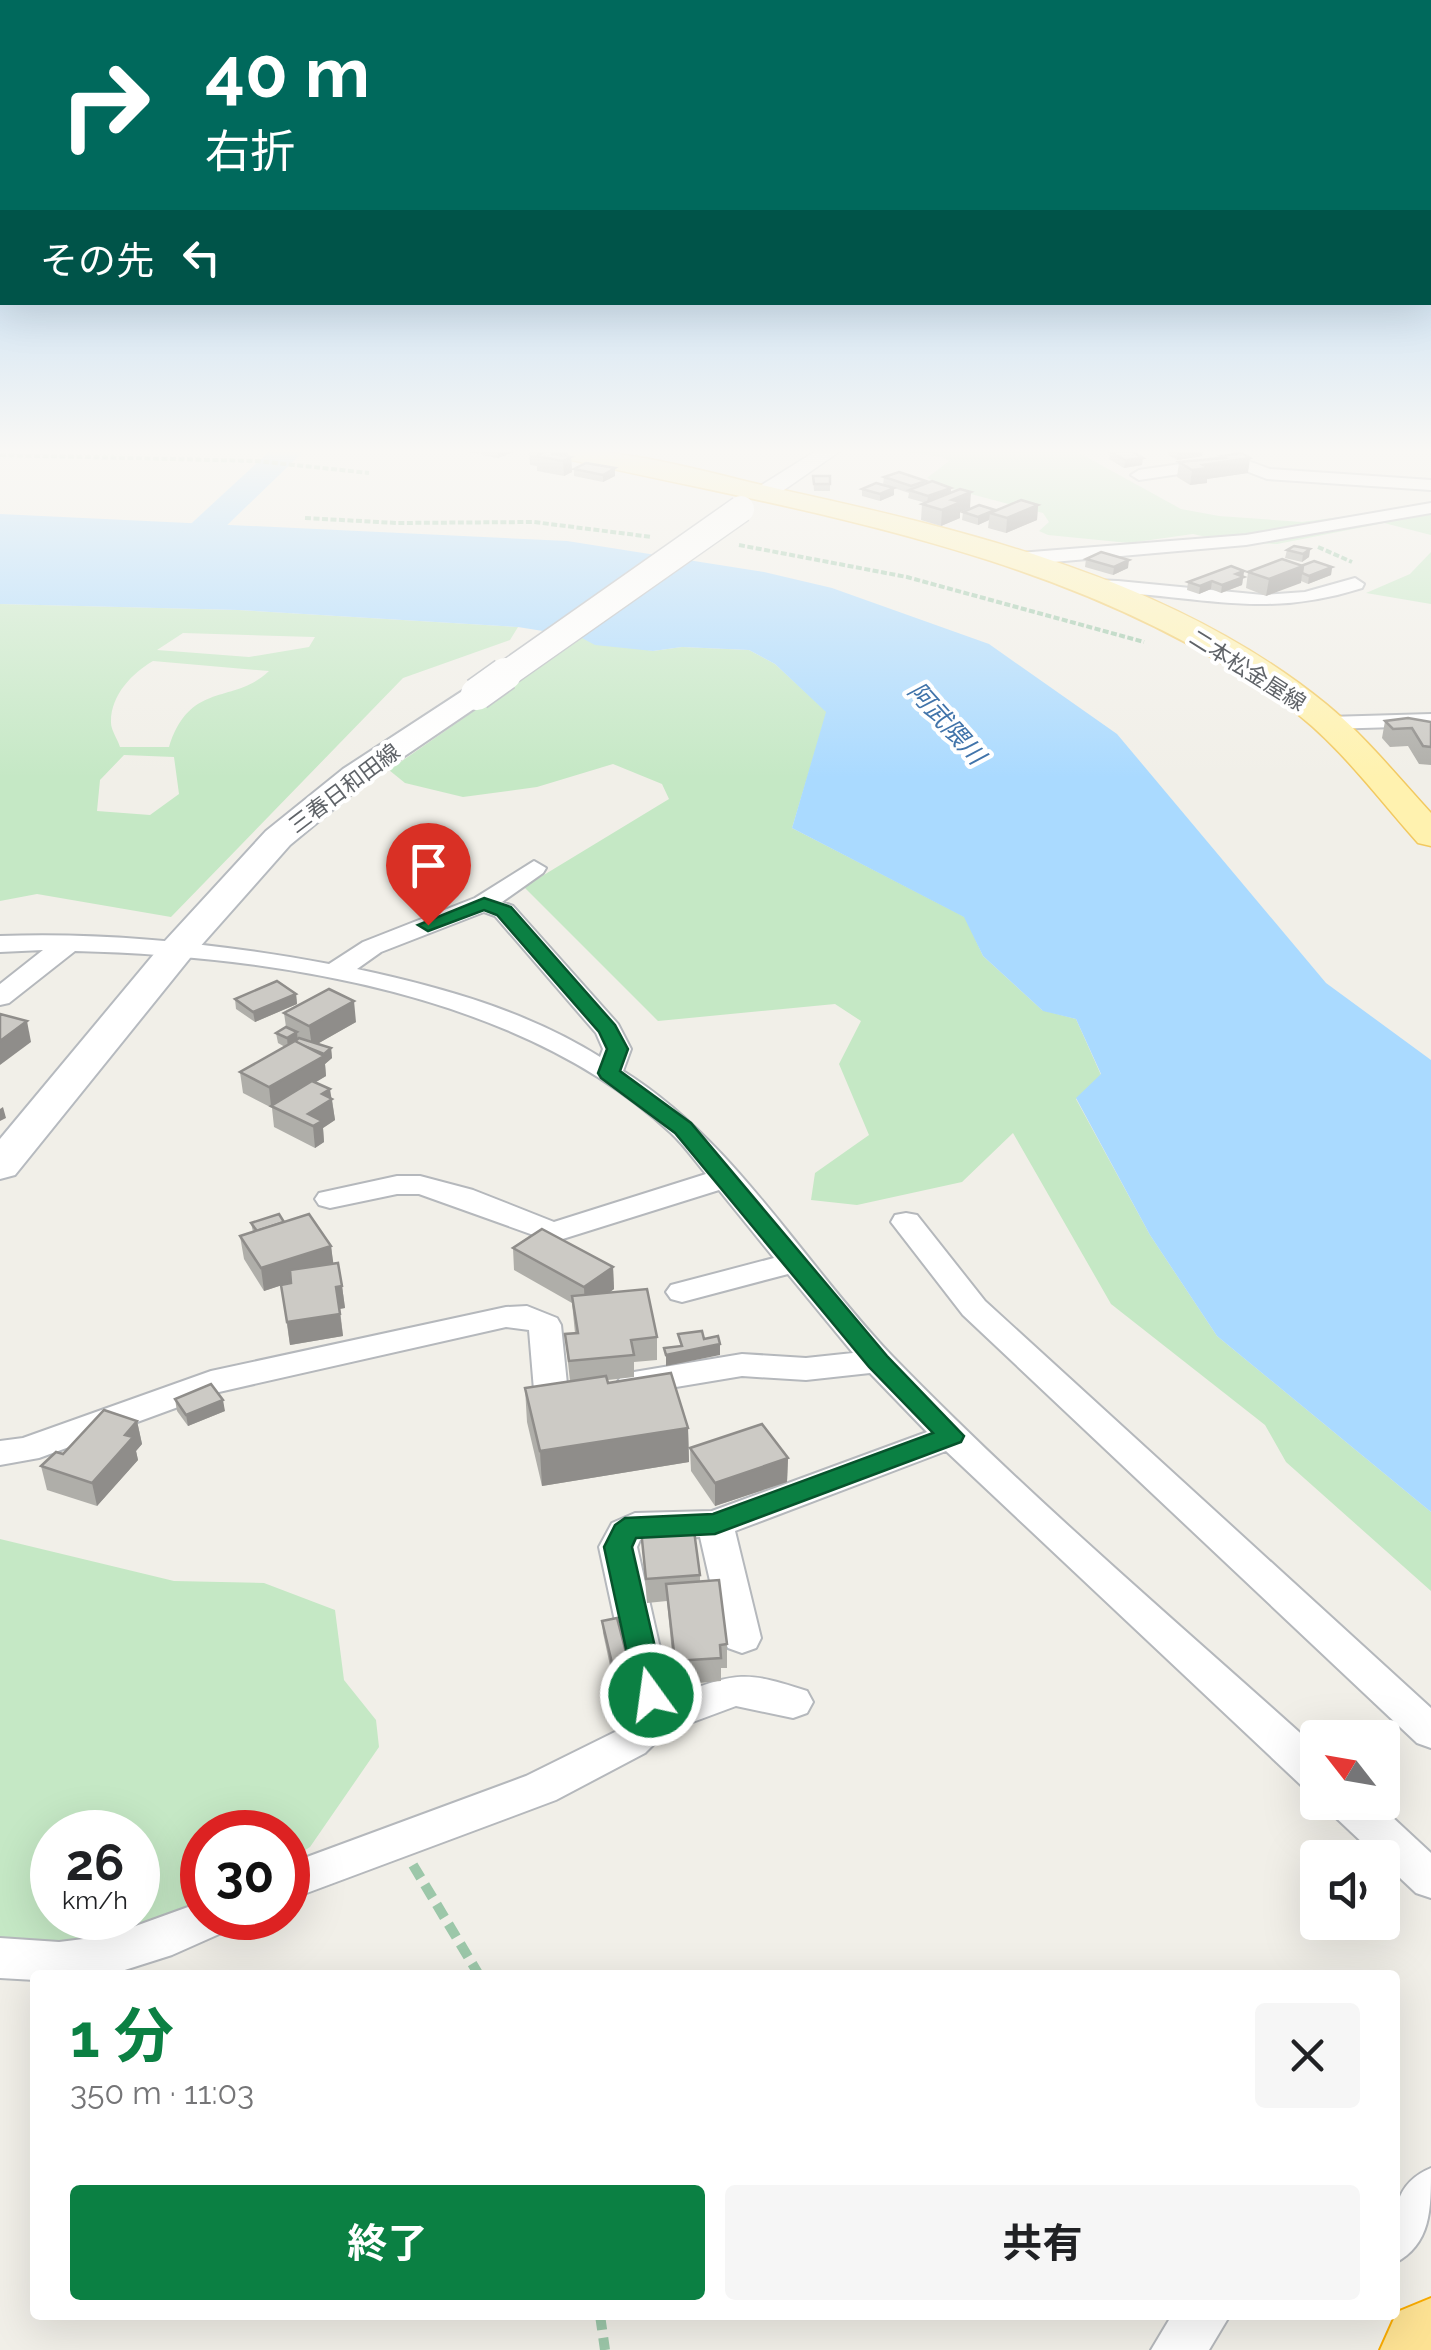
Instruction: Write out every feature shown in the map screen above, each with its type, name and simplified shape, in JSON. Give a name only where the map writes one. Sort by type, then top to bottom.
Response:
[{"type":"main road","name":"三春日和田線","points":[[0,1166],[177,950],[290,828],[354,776],[671,559]]},
{"type":"main road","name":"二本松金屋線","points":[[1019,559],[1094,586],[1259,672],[1328,724],[1431,834]]},
{"type":"street","points":[[1094,586],[1139,586],[1256,601],[1312,597],[1355,584]]},
{"type":"street","points":[[1328,724],[1431,720]]},
{"type":"street","points":[[335,972],[372,947],[484,903],[534,868]]},
{"type":"street","points":[[484,903],[504,911],[608,1030],[617,1049],[608,1073]]},
{"type":"street","points":[[0,997],[71,941]]},
{"type":"street","points":[[0,944],[71,941],[177,950],[335,972],[428,992],[532,1028],[608,1073],[683,1128],[878,1362],[951,1436],[1300,1758]]},
{"type":"street","points":[[330,1199],[397,1185],[420,1185],[462,1196],[553,1233],[725,1178]]},
{"type":"street","points":[[906,1222],[974,1308],[1431,1732]]},
{"type":"street","points":[[682,1292],[795,1262]]},
{"type":"street","points":[[0,1453],[27,1449],[212,1382],[506,1318],[527,1316],[545,1324],[551,1390],[561,1397],[742,1365],[806,1369],[878,1362]]},
{"type":"street","points":[[652,1720],[651,1695],[618,1547],[624,1532],[635,1526],[715,1524],[951,1436]]},
{"type":"street","points":[[715,1524],[742,1638]]},
{"type":"street","points":[[310,1874],[541,1788],[630,1742],[652,1720],[734,1690],[793,1702]]},
{"type":"street","points":[[1366,1820],[1431,1880]]},
{"type":"street","points":[[0,1958],[54,1964],[113,1956],[180,1932]]},
{"type":"street","points":[[1400,2232],[1431,2192]]},
{"type":"street","points":[[1177,2350],[1200,2320]]},
{"type":"path","points":[[825,559],[1173,650],[1224,652]]},
{"type":"path","points":[[398,1840],[477,1970]]},
{"type":"path","points":[[601,2320],[605,2350]]},
{"type":"green space","points":[[1425,559],[1431,559],[1431,604],[1366,593],[1410,574]]},
{"type":"green space","points":[[0,604],[238,610],[518,627],[510,640],[403,678],[171,917],[37,894],[0,901]],"holes":[[[183,633],[314,637],[315,637],[309,647],[249,657],[157,650]],[[153,661],[269,671],[242,688],[201,702],[178,726],[169,747],[120,747],[111,726],[114,704],[124,686]],[[124,755],[174,757],[179,794],[150,815],[97,811],[100,780]]]},
{"type":"green space","points":[[580,637],[653,651],[682,647],[749,650],[775,664],[827,712],[792,828],[965,917],[983,956],[1042,1010],[1076,1019],[1101,1075],[1076,1099],[1150,1235],[1217,1336],[1431,1512],[1431,1591],[1286,1462],[1265,1425],[1111,1304],[1013,1133],[962,1182],[857,1205],[811,1200],[815,1173],[869,1135],[839,1064],[861,1021],[835,1004],[658,1021],[524,887],[669,799],[662,784],[613,764],[537,787],[463,797],[405,783],[389,770]]},
{"type":"green space","points":[[0,1539],[174,1581],[264,1583],[335,1610],[344,1680],[376,1720],[379,1747],[310,1847],[310,1810],[180,1810],[180,1916],[160,1921],[160,1810],[30,1810],[30,1940],[88,1940],[43,1952],[0,1949]]},
{"type":"water","name":"阿武隈川","points":[[0,559],[679,559],[832,588],[989,644],[1117,734],[1326,983],[1431,1060],[1431,1512],[1217,1336],[1150,1235],[1076,1098],[1101,1074],[1076,1019],[1043,1011],[983,956],[964,917],[792,828],[826,712],[775,664],[749,650],[682,647],[653,651],[595,645],[580,637],[518,627],[238,610],[0,604]]},
{"type":"building","points":[[1086,559],[1124,559],[1129,560],[1114,567]]},
{"type":"building","points":[[1282,559],[1303,566],[1269,579],[1248,572]]},
{"type":"building","points":[[1314,561],[1332,567],[1309,576],[1302,573],[1301,566]]},
{"type":"building","points":[[1231,566],[1244,571],[1236,574],[1244,577],[1222,585],[1212,581],[1200,586],[1188,582]]},
{"type":"building","points":[[1408,718],[1431,722],[1431,747],[1423,746],[1412,728],[1393,729],[1385,721]]},
{"type":"building","points":[[277,981],[296,994],[253,1012],[235,999]]},
{"type":"building","points":[[329,989],[354,1001],[309,1026],[284,1013]]},
{"type":"building","points":[[0,1014],[27,1021],[0,1041]]},
{"type":"building","points":[[286,1027],[297,1032],[287,1038],[276,1033]]},
{"type":"building","points":[[299,1038],[331,1048],[324,1054],[294,1042]]},
{"type":"building","points":[[295,1041],[324,1056],[269,1087],[240,1072]]},
{"type":"building","points":[[312,1081],[330,1089],[322,1094],[332,1099],[308,1114],[322,1121],[313,1126],[271,1106]]},
{"type":"building","points":[[279,1214],[284,1222],[257,1231],[251,1223]]},
{"type":"building","points":[[309,1214],[331,1246],[261,1268],[240,1236]]},
{"type":"building","points":[[542,1229],[613,1267],[584,1287],[513,1248]]},
{"type":"building","points":[[338,1263],[342,1286],[336,1287],[340,1314],[287,1322],[281,1285],[291,1283],[290,1270]]},
{"type":"building","points":[[647,1289],[657,1337],[631,1340],[634,1355],[569,1361],[565,1334],[578,1333],[572,1296]]},
{"type":"building","points":[[702,1331],[704,1339],[718,1336],[720,1344],[666,1355],[664,1348],[682,1346],[678,1334]]},
{"type":"building","points":[[671,1373],[688,1428],[540,1451],[525,1388],[606,1376],[608,1383]]},
{"type":"building","points":[[211,1384],[223,1400],[186,1415],[175,1399]]},
{"type":"building","points":[[104,1410],[137,1421],[125,1435],[133,1437],[92,1483],[41,1466],[56,1452],[63,1454]]},
{"type":"building","points":[[762,1424],[788,1458],[715,1483],[690,1448]]},
{"type":"building","points":[[692,1516],[700,1575],[646,1579],[640,1520]]},
{"type":"building","points":[[719,1580],[727,1644],[720,1645],[721,1658],[675,1661],[666,1584]]},
{"type":"building","points":[[617,1618],[628,1660],[612,1663],[602,1621]]},
{"type":"route","points":[[428,925],[484,903],[504,911],[608,1030],[617,1049],[608,1073],[683,1128],[878,1362],[951,1436],[715,1524],[635,1526],[624,1532],[618,1547],[651,1695]]}]
